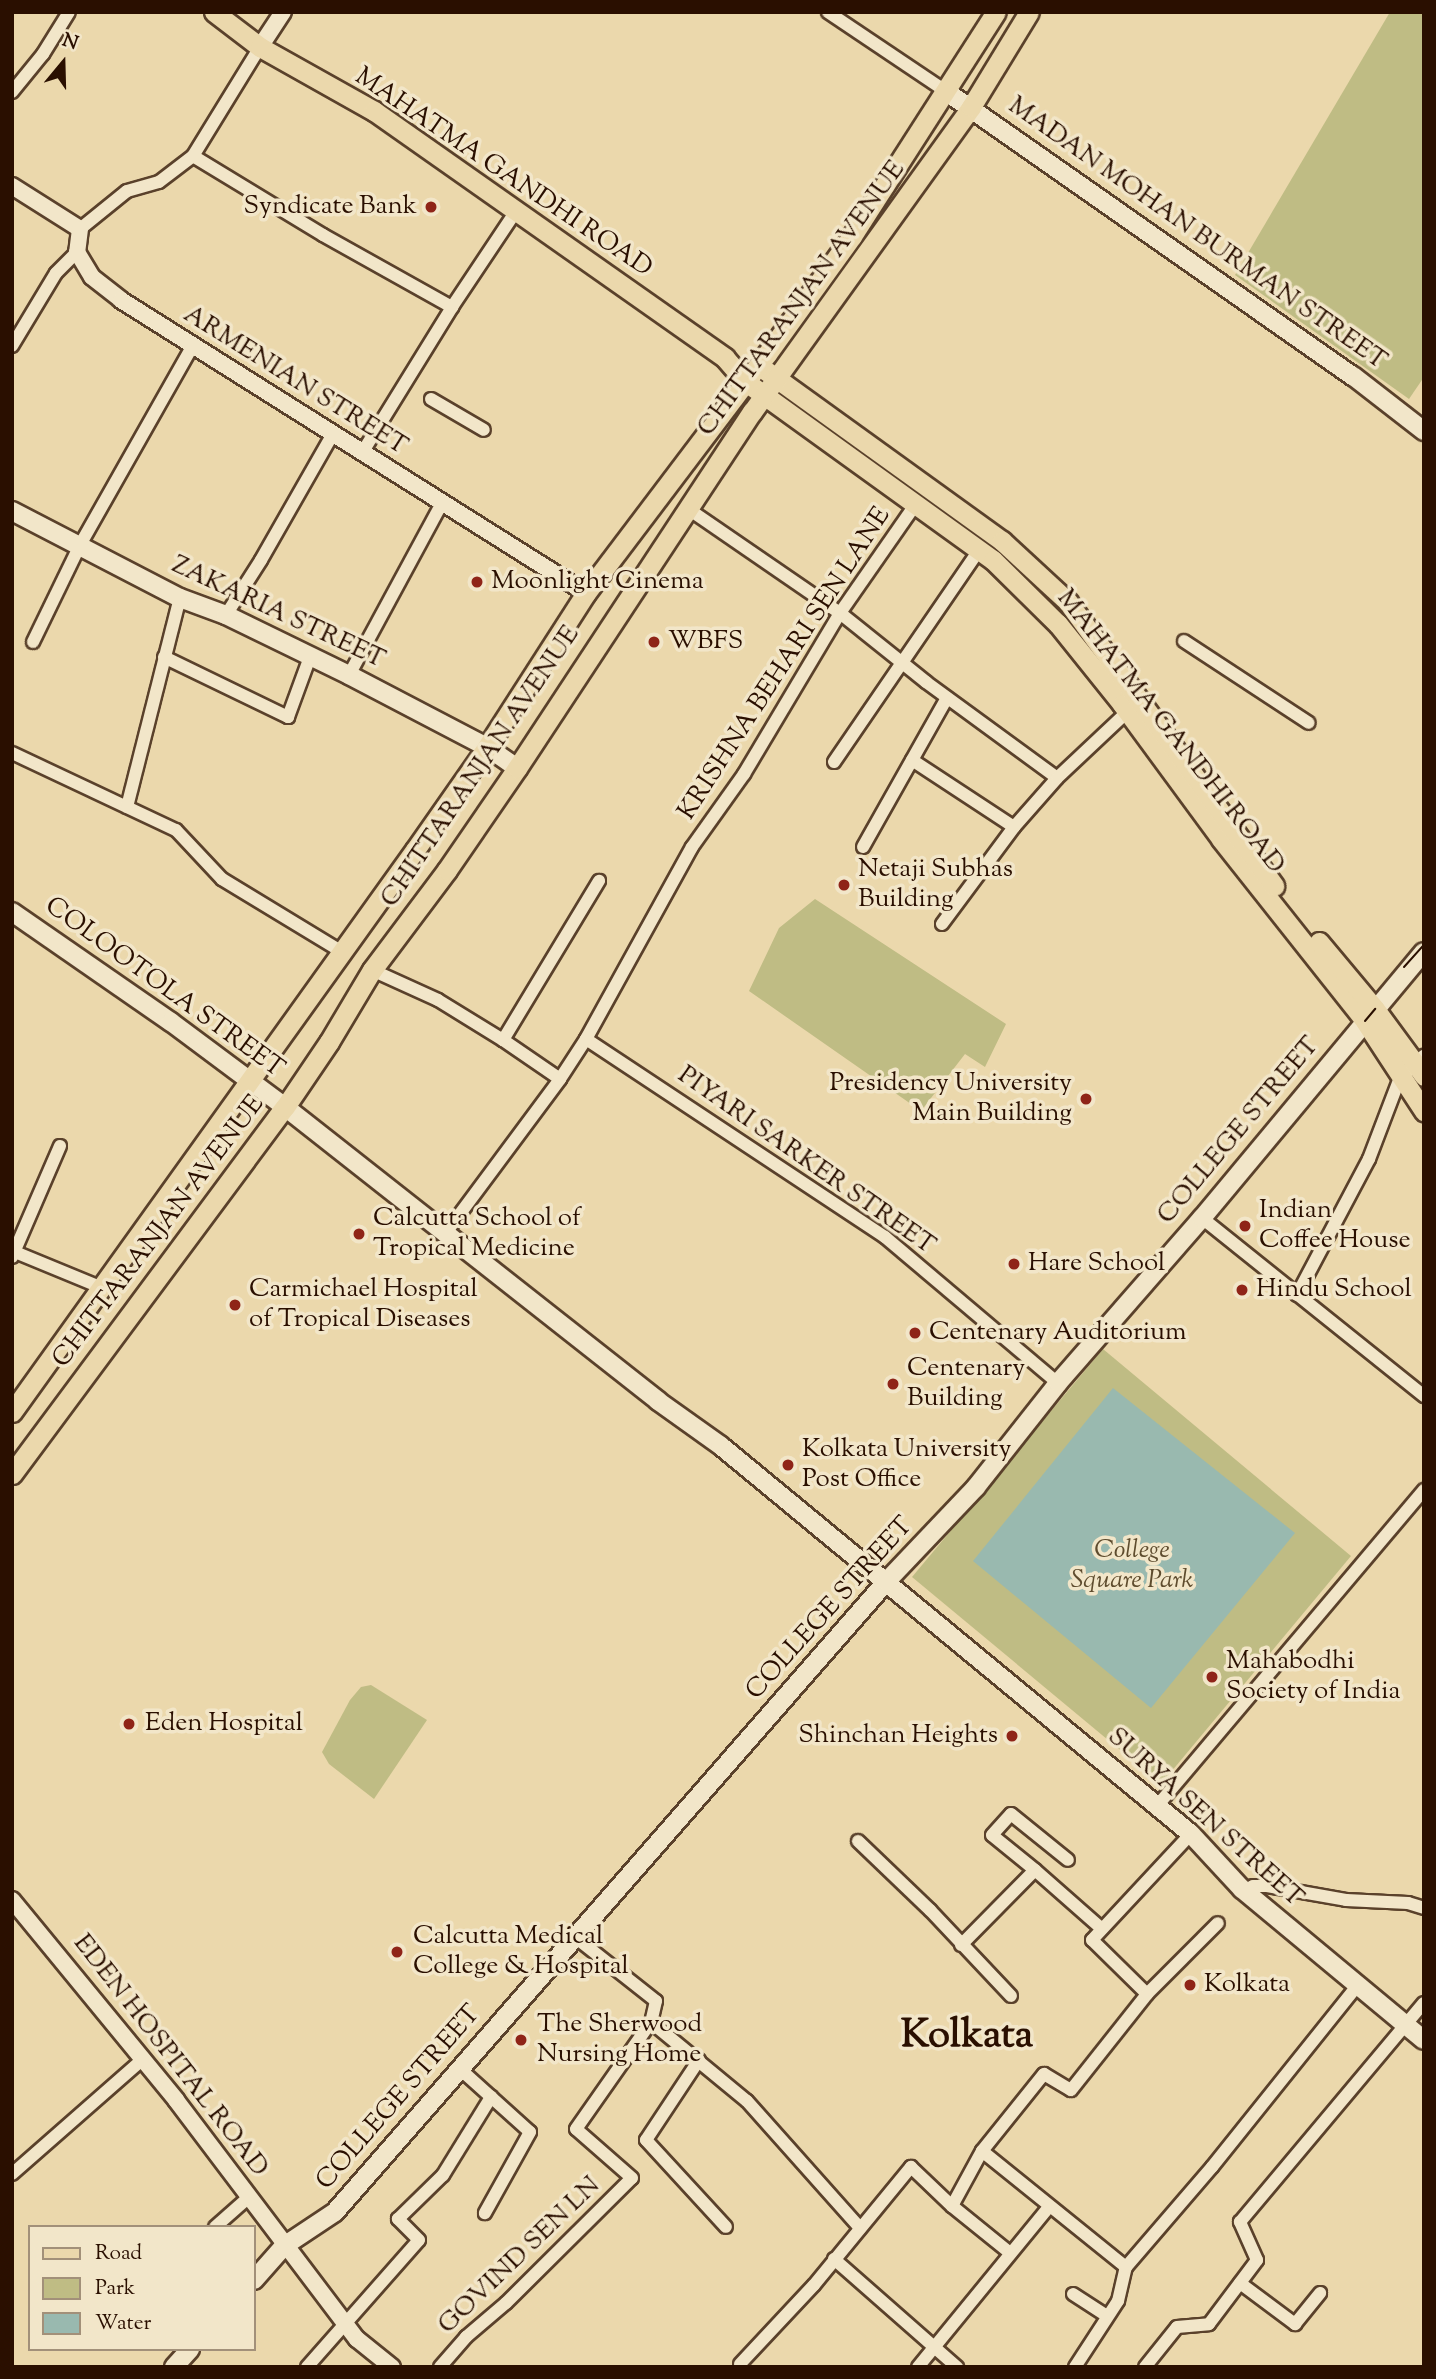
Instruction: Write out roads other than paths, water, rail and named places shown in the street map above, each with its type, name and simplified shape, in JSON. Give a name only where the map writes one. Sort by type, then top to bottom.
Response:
[{"type":"main road","name":"MAHATMA GANDHI ROAD","points":[[214,12],[260,47],[374,111],[725,358],[746,382],[979,550],[1058,624],[1221,839],[1416,1068],[1424,1111]]},
{"type":"main road","points":[[15,1403],[251,1081],[487,747],[586,593],[768,354],[852,236],[996,12]]},
{"type":"main road","name":"CHITTARANJAN AVENUE","points":[[12,1474],[285,1107],[329,1042],[372,970],[447,870],[517,768],[776,377],[856,267],[871,251],[971,107],[1029,12]]},
{"type":"main road","name":"MADAN MOHAN BURMAN STREET","points":[[944,90],[1353,376],[1424,431]]},
{"type":"main road","name":"MAHATMA GANDHI ROAD","points":[[725,358],[768,354],[776,377],[1002,541],[1068,602],[1370,1015]]},
{"type":"main road","name":"ZAKARIA STREET","points":[[14,516],[80,545],[180,598],[226,615],[349,675],[487,747],[517,768]]},
{"type":"main road","name":"COLOOTOLA STREET","points":[[12,912],[171,1021],[446,1234]]},
{"type":"main road","name":"COLLEGE STREET","points":[[256,2278],[284,2246],[335,2212],[886,1582],[976,1488],[1058,1383],[1202,1218],[1424,953]]},
{"type":"main road","name":"SURYA SEN STREET","points":[[446,1234],[658,1401],[721,1446],[1191,1834],[1244,1891],[1424,2040]]},
{"type":"main road","points":[[174,2367],[188,2351]]},
{"type":"street","points":[[12,92],[43,54],[69,12]]},
{"type":"street","points":[[12,346],[56,273],[77,252],[80,229],[127,191],[159,182],[193,156],[283,12]]},
{"type":"street","points":[[828,12],[944,90]]},
{"type":"street","points":[[193,156],[323,235],[452,307]]},
{"type":"street","points":[[12,186],[80,229]]},
{"type":"street","points":[[362,453],[452,307],[516,211]]},
{"type":"street","name":"ARMENIAN STREET","points":[[77,252],[92,277],[111,292],[586,593]]},
{"type":"street","points":[[33,642],[80,545],[193,345]]},
{"type":"street","points":[[431,399],[484,430]]},
{"type":"street","points":[[226,615],[261,560],[333,434]]},
{"type":"street","points":[[349,675],[442,503]]},
{"type":"street","name":"KRISHNA BEHARI SEN LANE","points":[[446,1234],[560,1079],[586,1039],[692,848],[744,774],[840,613],[915,505]]},
{"type":"street","points":[[687,508],[840,613],[947,698],[1057,778]]},
{"type":"street","points":[[834,762],[979,550]]},
{"type":"street","points":[[127,807],[180,598]]},
{"type":"street","points":[[1184,641],[1309,723]]},
{"type":"street","points":[[164,657],[288,717],[310,657]]},
{"type":"street","points":[[863,847],[947,698]]},
{"type":"street","points":[[942,924],[1014,827],[1057,778],[1127,712]]},
{"type":"street","points":[[12,753],[176,830],[222,879],[342,952]]},
{"type":"street","points":[[912,760],[1014,827]]},
{"type":"street","points":[[503,1040],[599,881]]},
{"type":"street","points":[[372,970],[438,1000],[560,1079]]},
{"type":"street","name":"PIYARI SARKER STREET","points":[[586,1039],[885,1237],[1058,1383]]},
{"type":"street","points":[[1297,1295],[1416,1068]]},
{"type":"street","points":[[60,1146],[14,1254],[100,1287]]},
{"type":"street","points":[[1202,1218],[1422,1391]]},
{"type":"street","points":[[1157,1806],[1424,1490]]},
{"type":"street","points":[[1068,1860],[1012,1814],[992,1835],[1102,1929]]},
{"type":"street","points":[[1147,1994],[1092,1940],[1191,1834]]},
{"type":"street","points":[[858,1841],[930,1910],[1011,1996]]},
{"type":"street","points":[[961,1945],[1035,1870]]},
{"type":"street","points":[[1244,1891],[1253,1886],[1267,1886],[1346,1900],[1408,1903],[1424,1908]]},
{"type":"street","name":"EDEN HOSPITAL ROAD","points":[[15,1910],[143,2059],[357,2339],[393,2367]]},
{"type":"street","points":[[951,2206],[982,2151],[1044,2074],[1071,2090],[1147,1994],[1218,1923]]},
{"type":"street","points":[[575,1937],[656,2001],[651,2022],[747,2101],[860,2228]]},
{"type":"street","points":[[1075,2367],[1118,2301],[1126,2267],[1212,2166],[1358,1985]]},
{"type":"street","points":[[1145,2367],[1177,2327],[1209,2324],[1257,2260],[1241,2222],[1424,2004]]},
{"type":"street","name":"GOVIND SEN LN","points":[[440,2367],[466,2337],[506,2303],[632,2178],[576,2129],[651,2022]]},
{"type":"street","points":[[12,2174],[143,2059]]},
{"type":"street","points":[[699,2060],[646,2140],[648,2146],[726,2227]]},
{"type":"street","points":[[460,2069],[530,2132],[485,2213]]},
{"type":"street","points":[[307,2367],[347,2325],[419,2240],[398,2219],[443,2175],[491,2097]]},
{"type":"street","points":[[982,2151],[1126,2267]]},
{"type":"street","points":[[740,2364],[834,2259],[911,2167],[951,2206],[1010,2253]]},
{"type":"street","points":[[217,2225],[248,2197]]},
{"type":"street","points":[[918,2367],[1049,2207]]},
{"type":"street","points":[[834,2259],[926,2336],[933,2347],[957,2367]]},
{"type":"street","points":[[1240,2283],[1295,2324],[1320,2293]]},
{"type":"street","points":[[1073,2294],[1107,2316]]},
{"type":"water","points":[[1113,1388],[1295,1533],[1151,1708],[973,1561]]},
{"type":"tram line","points":[[1404,967],[1424,945]]},
{"type":"tram line","points":[[1365,1021],[1375,1009]]},
{"type":"place","name":"Syndicate Bank","points":[[431,207]]},
{"type":"place","name":"Moonlight Cinema","points":[[477,582]]},
{"type":"place","name":"WBFS","points":[[654,642]]},
{"type":"place","name":"Netaji Subhas Building","points":[[844,885]]},
{"type":"place","name":"Presidency University Main Building","points":[[1086,1099]]},
{"type":"place","name":"Indian Coffee House","points":[[1245,1226]]},
{"type":"place","name":"Calcutta School of Tropical Medicine","points":[[359,1234]]},
{"type":"place","name":"Hare School","points":[[1014,1264]]},
{"type":"place","name":"Hindu School","points":[[1242,1290]]},
{"type":"place","name":"Carmichael Hospital of Tropical Diseases","points":[[235,1305]]},
{"type":"place","name":"Centenary Auditorium","points":[[915,1333]]},
{"type":"place","name":"Centenary Building","points":[[893,1384]]},
{"type":"place","name":"Kolkata University Post Office","points":[[788,1465]]},
{"type":"place","name":"Mahabodhi Society of India","points":[[1212,1677]]},
{"type":"place","name":"Eden Hospital","points":[[129,1724]]},
{"type":"place","name":"Shinchan Heights","points":[[1012,1736]]},
{"type":"place","name":"Calcutta Medical College & Hospital","points":[[397,1952]]},
{"type":"place","name":"Kolkata","points":[[1190,1985]]},
{"type":"place","name":"The Sherwood Nursing Home","points":[[521,2040]]},
{"type":"district","name":"Kolkata","points":[[967,2037]]},
{"type":"park label","name":"College Square Park","points":[[1132,1566]]}]
